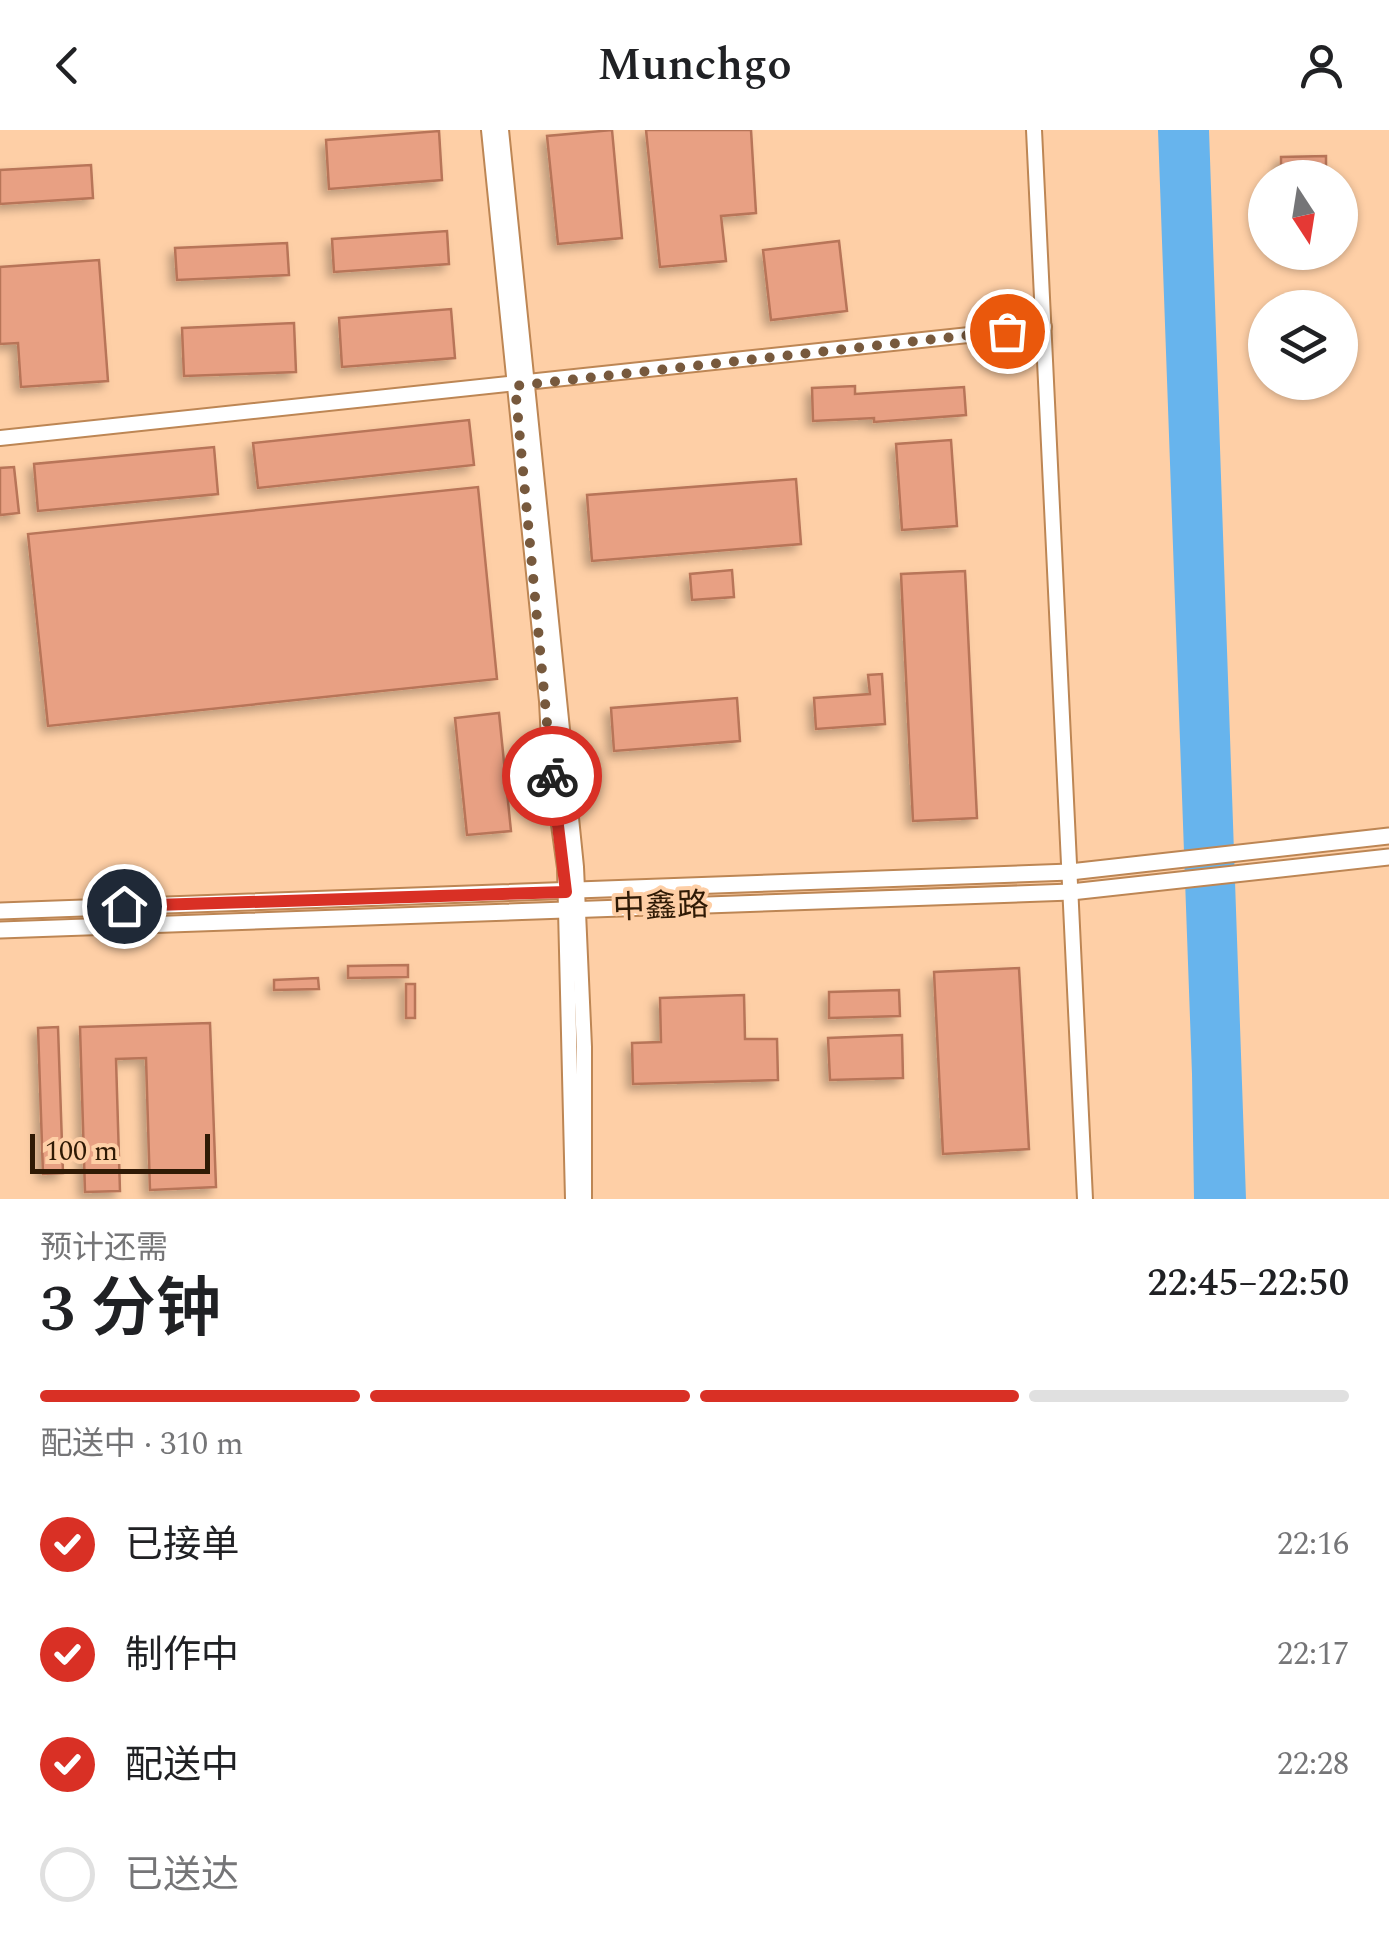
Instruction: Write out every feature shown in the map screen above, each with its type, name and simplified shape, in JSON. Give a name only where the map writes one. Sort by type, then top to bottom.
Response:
[{"type":"main road","name":"中鑫路","points":[[0,911],[1070,872],[1389,836]]},
{"type":"main road","name":"中鑫路","points":[[0,930],[1071,892],[1389,857]]},
{"type":"street","points":[[489,130],[521,385]]},
{"type":"street","points":[[501,130],[521,385],[572,891],[573,1199]]},
{"type":"street","points":[[1034,130],[1085,1199]]},
{"type":"street","points":[[0,438],[1044,327]]},
{"type":"street","points":[[572,911],[584,1047],[584,1199]]},
{"type":"water","points":[[1158,130],[1209,130],[1246,1199],[1194,1199]]},
{"type":"building","points":[[612,130],[622,238],[558,244],[547,136]]},
{"type":"building","points":[[646,130],[751,130],[756,213],[721,216],[726,261],[660,267]]},
{"type":"building","points":[[439,131],[442,180],[329,189],[326,140]]},
{"type":"building","points":[[1326,156],[1326,160],[1281,160]]},
{"type":"building","points":[[91,165],[93,198],[0,204],[0,170]]},
{"type":"building","points":[[447,231],[449,264],[334,272],[332,239]]},
{"type":"building","points":[[839,241],[847,311],[771,320],[763,250]]},
{"type":"building","points":[[287,243],[289,275],[177,280],[175,248]]},
{"type":"building","points":[[99,260],[108,381],[21,387],[18,343],[0,344],[0,267]]},
{"type":"building","points":[[451,309],[455,358],[342,367],[339,318]]},
{"type":"building","points":[[294,323],[296,372],[184,376],[182,328]]},
{"type":"building","points":[[855,386],[855,394],[964,387],[966,415],[874,422],[874,418],[813,421],[812,388]]},
{"type":"building","points":[[469,420],[474,465],[258,488],[253,443]]},
{"type":"building","points":[[951,440],[957,526],[902,530],[896,444]]},
{"type":"building","points":[[214,447],[218,494],[38,511],[34,464]]},
{"type":"building","points":[[14,467],[19,513],[0,515],[0,468]]},
{"type":"building","points":[[796,479],[801,544],[592,561],[587,495]]},
{"type":"building","points":[[478,487],[497,679],[48,726],[28,534]]},
{"type":"building","points":[[732,570],[734,597],[692,600],[690,574]]},
{"type":"building","points":[[965,571],[977,818],[913,821],[901,574]]},
{"type":"building","points":[[882,674],[885,724],[816,729],[814,698],[870,694],[868,675]]},
{"type":"building","points":[[737,698],[740,741],[614,751],[611,708]]},
{"type":"building","points":[[499,713],[511,831],[467,835],[455,718]]},
{"type":"building","points":[[408,965],[408,977],[348,978],[348,966]]},
{"type":"building","points":[[1019,968],[1029,1149],[943,1154],[934,972]]},
{"type":"building","points":[[318,978],[319,989],[274,990],[274,980]]},
{"type":"building","points":[[406,984],[415,984],[415,1018],[406,1018]]},
{"type":"building","points":[[899,990],[900,1016],[829,1018],[829,992]]},
{"type":"building","points":[[744,995],[745,1039],[777,1039],[778,1080],[633,1084],[632,1043],[661,1042],[660,998]]},
{"type":"building","points":[[210,1023],[216,1187],[150,1190],[146,1058],[116,1059],[120,1191],[85,1192],[80,1027]]},
{"type":"building","points":[[58,1027],[63,1173],[43,1174],[38,1028]]},
{"type":"building","points":[[902,1035],[903,1078],[830,1080],[828,1038]]},
{"type":"way so far","points":[[552,776],[515,386],[1007,331]]},
{"type":"route","points":[[124,906],[566,892],[552,776]]}]
